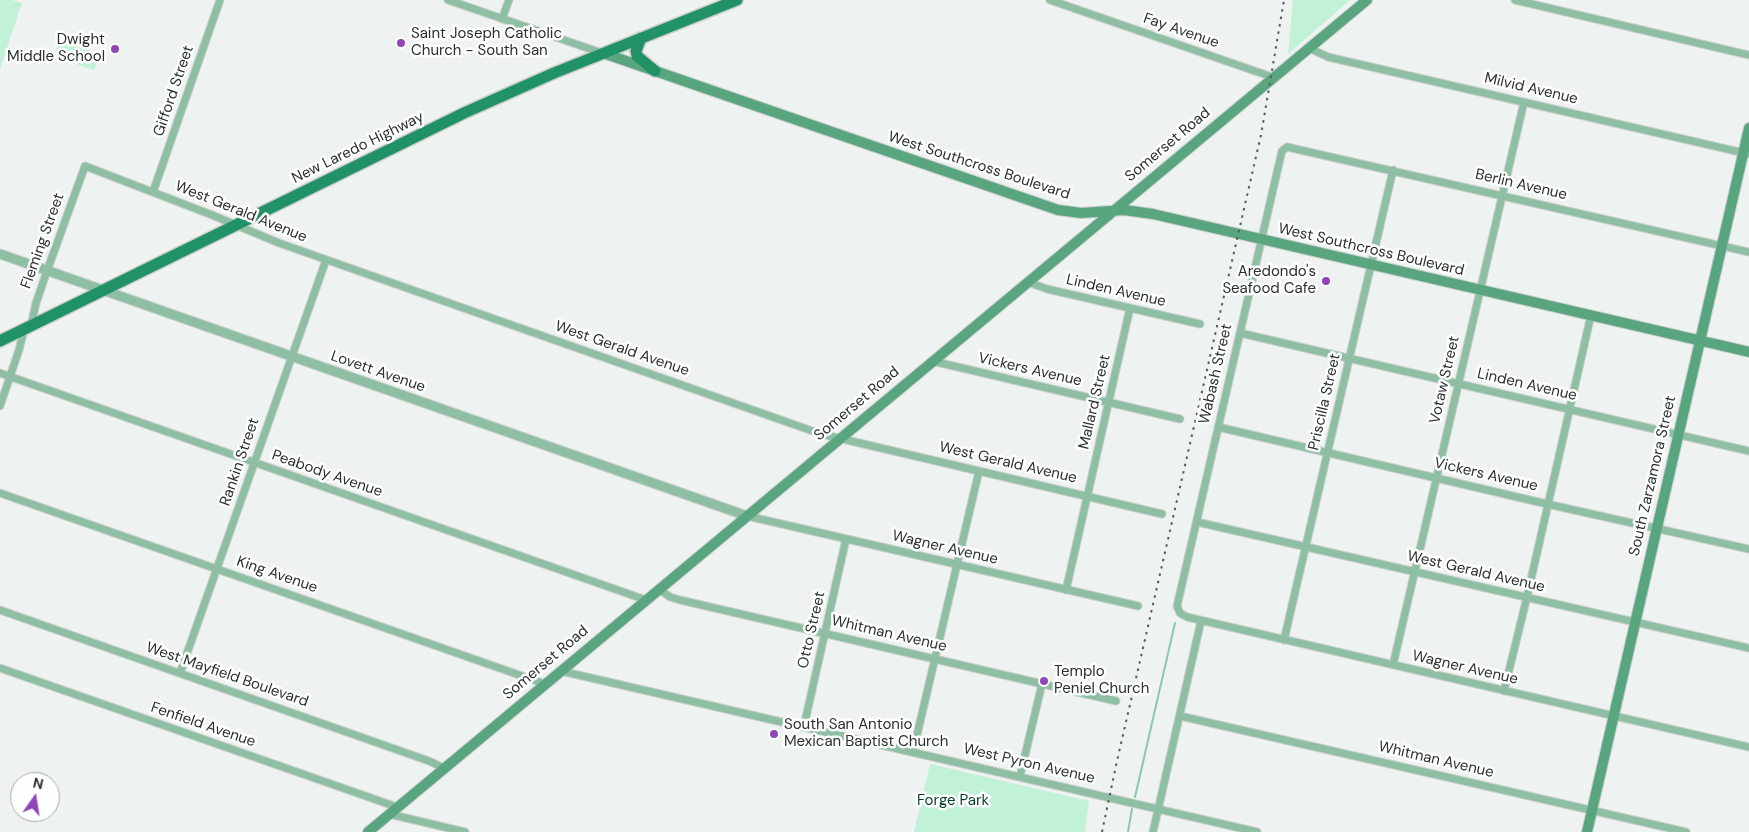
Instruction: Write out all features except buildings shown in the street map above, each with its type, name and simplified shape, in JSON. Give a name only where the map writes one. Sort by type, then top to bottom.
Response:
[{"type":"main road","name":"New Laredo Highway","points":[[0,341],[438,125],[514,90],[738,0]]},
{"type":"main road","name":"Somerset Road","points":[[368,832],[1367,0]]},
{"type":"main road","points":[[641,38],[636,51],[637,56],[655,71]]},
{"type":"main road","name":"West Southcross Boulevard","points":[[603,53],[1047,207],[1081,213],[1113,210],[1154,214],[1749,352]]},
{"type":"main road","name":"South Zarzamora Street","points":[[1587,832],[1656,527],[1701,341],[1721,246],[1746,153],[1749,128]]},
{"type":"street","name":"Gifford Street","points":[[153,192],[220,0]]},
{"type":"street","name":"West Southcross Boulevard","points":[[448,0],[603,53]]},
{"type":"street","points":[[502,19],[509,0]]},
{"type":"street","name":"Fay Avenue","points":[[1050,0],[1275,78]]},
{"type":"street","points":[[1515,0],[1749,55]]},
{"type":"street","name":"Milvid Avenue","points":[[1309,48],[1328,56],[1746,153]]},
{"type":"street","name":"Votaw Street","points":[[1393,665],[1524,102]]},
{"type":"street","name":"Berlin Avenue","points":[[1288,147],[1749,252]]},
{"type":"street","name":"Wabash Street","points":[[1178,610],[1178,601],[1281,155],[1282,151],[1288,147]]},
{"type":"street","name":"West Gerald Avenue","points":[[85,166],[279,244],[803,428],[1162,514]]},
{"type":"street","name":"Fleming Street","points":[[0,406],[85,166]]},
{"type":"street","name":"Priscilla Street","points":[[1284,640],[1393,170]]},
{"type":"street","name":"Lovett Avenue","points":[[0,254],[747,516]]},
{"type":"street","name":"Rankin Street","points":[[180,673],[326,260]]},
{"type":"street","name":"Linden Avenue","points":[[1028,282],[1047,289],[1200,324]]},
{"type":"street","name":"Mallard Street","points":[[1066,590],[1130,308]]},
{"type":"street","points":[[1504,691],[1591,315]]},
{"type":"street","name":"Linden Avenue","points":[[1240,333],[1749,451]]},
{"type":"street","name":"Vickers Avenue","points":[[932,362],[1180,419]]},
{"type":"street","name":"Peabody Avenue","points":[[0,372],[646,600]]},
{"type":"street","name":"Vickers Avenue","points":[[1218,427],[1749,549]]},
{"type":"street","points":[[914,752],[979,471]]},
{"type":"street","name":"King Avenue","points":[[0,493],[545,684]]},
{"type":"street","name":"Wagner Avenue","points":[[747,516],[1138,606]]},
{"type":"street","name":"West Gerald Avenue","points":[[1197,522],[1749,648]]},
{"type":"street","name":"Otto Street","points":[[804,726],[846,539]]},
{"type":"street","name":"Whitman Avenue","points":[[659,589],[670,597],[680,600],[1116,700]]},
{"type":"street","name":"West Mayfield Boulevard","points":[[0,610],[429,761],[444,768]]},
{"type":"street","name":"Wagner Avenue","points":[[1178,610],[1182,615],[1201,621],[1749,747]]},
{"type":"street","points":[[1153,832],[1201,621]]},
{"type":"street","name":"Fenfield Avenue","points":[[0,668],[397,807]]},
{"type":"street","name":"West Pyron Avenue","points":[[561,671],[1257,832]]},
{"type":"street","points":[[1020,776],[1042,684]]},
{"type":"street","name":"Whitman Avenue","points":[[1180,716],[1686,832]]},
{"type":"street","points":[[389,814],[465,832]]},
{"type":"green space","points":[[0,0],[12,0],[22,3],[0,69]]},
{"type":"green space","points":[[1293,0],[1350,0],[1288,54]]},
{"type":"green space","points":[[60,41],[100,54],[94,70],[70,62],[72,56],[56,50]]},
{"type":"green space","name":"Forge Park","points":[[930,764],[1089,801],[1085,832],[914,832]]},
{"type":"waterway","points":[[1135,797],[1175,623]]},
{"type":"waterway","points":[[1128,832],[1132,809]]},
{"type":"railway","points":[[1102,832],[1261,135],[1284,0]]},
{"type":"place","name":"Saint Joseph Catholic Church - South San","points":[[401,43]]},
{"type":"place","name":"Dwight Middle School","points":[[115,49]]},
{"type":"place","name":"Aredondo's Seafood Cafe","points":[[1326,281]]},
{"type":"place","name":"Templo Peniel Church","points":[[1044,681]]},
{"type":"place","name":"South San Antonio Mexican Baptist Church","points":[[774,734]]}]
